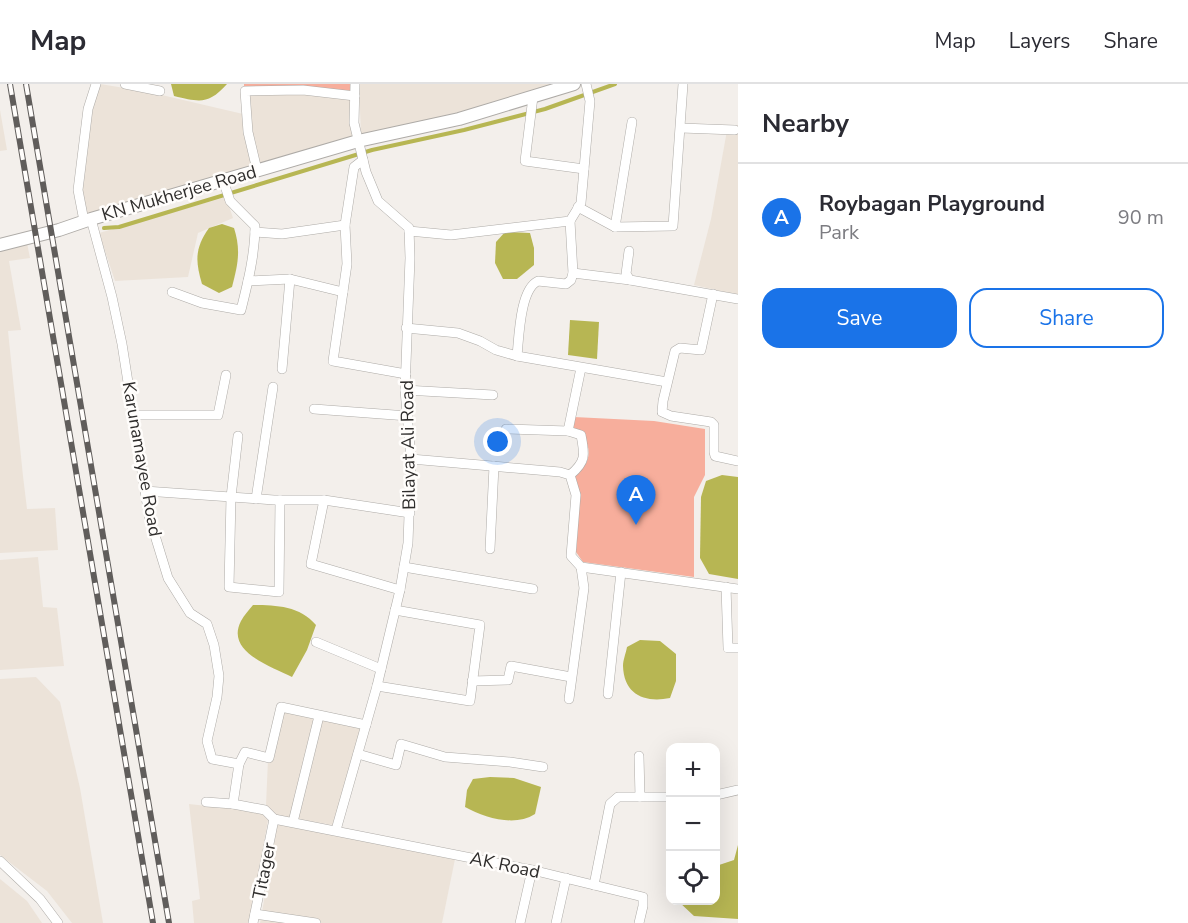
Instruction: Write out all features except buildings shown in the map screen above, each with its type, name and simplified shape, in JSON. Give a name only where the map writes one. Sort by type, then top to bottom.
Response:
[{"type":"street","name":"Karunamayee Road","points":[[96,84],[88,109],[78,190],[112,297],[149,516],[168,578],[190,613],[207,624],[214,645],[219,676],[217,697],[207,741],[212,759],[239,764]]},
{"type":"street","points":[[125,84],[160,92]]},
{"type":"street","points":[[355,84],[354,123],[363,160],[378,201],[410,231],[451,235],[570,221]]},
{"type":"street","name":"KN Mukherjee Road","points":[[0,245],[59,230],[358,141],[459,119],[533,97],[555,87],[574,84]]},
{"type":"street","points":[[517,356],[524,302],[529,288],[538,281],[570,283],[573,273],[570,221],[581,203],[591,101],[586,84]]},
{"type":"street","points":[[578,207],[615,227],[673,226],[683,84]]},
{"type":"street","points":[[257,170],[248,132],[245,91],[303,90],[355,96]]},
{"type":"street","points":[[533,97],[525,161],[584,169]]},
{"type":"street","points":[[615,227],[632,122]]},
{"type":"street","points":[[681,128],[735,130]]},
{"type":"street","points":[[363,160],[354,167],[345,225],[347,264],[333,361],[406,374]]},
{"type":"street","points":[[172,292],[202,303],[241,310],[248,281],[255,226],[230,201],[223,180]]},
{"type":"street","points":[[255,232],[282,234],[345,225]]},
{"type":"street","name":"Bilayat Ali Road","points":[[336,830],[377,686],[404,567],[410,513],[411,459],[405,390],[410,231]]},
{"type":"street","points":[[629,251],[626,274],[630,280]]},
{"type":"street","points":[[573,273],[630,280],[738,299]]},
{"type":"street","points":[[248,281],[290,279],[343,292]]},
{"type":"street","points":[[282,369],[290,279]]},
{"type":"street","points":[[713,294],[701,350],[680,348],[675,351],[662,412],[672,416],[711,422],[714,425],[716,456],[738,461]]},
{"type":"street","points":[[406,328],[458,333],[496,350],[517,356],[667,382]]},
{"type":"street","points":[[568,431],[581,368]]},
{"type":"street","points":[[133,415],[218,415],[226,375]]},
{"type":"street","points":[[256,499],[273,387]]},
{"type":"street","points":[[405,390],[493,395]]},
{"type":"street","points":[[314,409],[408,416]]},
{"type":"street","points":[[506,429],[568,431],[581,435],[585,453],[581,466],[570,475]]},
{"type":"street","points":[[238,436],[231,497],[229,587],[279,592],[280,500]]},
{"type":"street","points":[[411,459],[560,472],[570,475]]},
{"type":"street","points":[[490,549],[494,466]]},
{"type":"street","points":[[569,699],[584,588],[581,567],[571,556],[576,495],[570,475]]},
{"type":"street","points":[[145,491],[256,499],[324,500],[410,513]]},
{"type":"street","points":[[324,500],[310,564],[400,590]]},
{"type":"street","points":[[404,567],[533,589]]},
{"type":"street","points":[[581,567],[738,589]]},
{"type":"street","points":[[608,694],[621,572]]},
{"type":"street","points":[[726,587],[728,648],[738,648]]},
{"type":"street","points":[[377,686],[470,701],[480,625],[395,610]]},
{"type":"street","points":[[316,642],[381,669]]},
{"type":"street","points":[[472,681],[508,681],[511,666],[571,677]]},
{"type":"street","points":[[233,804],[239,764],[245,752],[269,758],[281,707],[366,725]]},
{"type":"street","points":[[293,822],[319,716]]},
{"type":"street","points":[[358,754],[396,765],[401,744],[445,757],[543,767]]},
{"type":"street","points":[[639,756],[640,797]]},
{"type":"street","points":[[720,794],[738,790]]},
{"type":"street","points":[[594,885],[610,804],[618,797],[666,797]]},
{"type":"street","points":[[207,802],[265,810],[274,819]]},
{"type":"street","name":"AK Road","points":[[274,819],[532,870],[643,897],[639,923]]},
{"type":"street","name":"Titager","points":[[254,918],[274,819]]},
{"type":"street","points":[[0,861],[40,899],[58,923]]},
{"type":"street","points":[[520,923],[532,870]]},
{"type":"street","points":[[556,923],[566,878]]},
{"type":"street","points":[[254,918],[316,923]]},
{"type":"shaded area","points":[[100,84],[149,92],[243,114],[254,168],[86,215],[83,161],[91,110]]},
{"type":"shaded area","points":[[171,84],[227,84],[209,99],[191,100],[174,96]]},
{"type":"shaded area","points":[[244,84],[352,84],[352,92],[302,87],[244,86]]},
{"type":"shaded area","points":[[359,84],[551,84],[551,88],[429,122],[361,135]]},
{"type":"shaded area","points":[[247,93],[302,93],[350,98],[353,138],[260,165],[250,128]]},
{"type":"shaded area","points":[[0,110],[7,150],[0,151]]},
{"type":"shaded area","points":[[728,125],[738,125],[738,295],[694,285],[711,219]]},
{"type":"shaded area","points":[[226,197],[233,218],[198,233],[188,277],[115,281],[99,233]]},
{"type":"shaded area","points":[[222,224],[234,228],[238,257],[232,287],[219,293],[202,284],[198,268],[198,254],[201,242],[209,228]]},
{"type":"shaded area","points":[[505,232],[530,233],[534,248],[534,265],[517,279],[503,279],[495,263],[496,242]]},
{"type":"shaded area","points":[[27,243],[30,258],[9,261],[21,330],[8,331],[27,509],[55,508],[58,550],[0,553],[0,250]]},
{"type":"shaded area","points":[[570,320],[599,322],[597,359],[568,355]]},
{"type":"shaded area","points":[[574,417],[654,421],[705,429],[705,475],[694,497],[694,577],[583,562],[576,552],[580,497],[574,475],[585,465],[589,454],[587,443],[573,427]]},
{"type":"shaded area","points":[[722,475],[738,477],[738,579],[709,574],[700,558],[701,497],[706,481]]},
{"type":"shaded area","points":[[38,557],[43,607],[57,608],[64,666],[0,670],[0,560]]},
{"type":"shaded area","points":[[253,605],[279,606],[295,610],[316,625],[307,650],[292,677],[262,663],[239,641],[238,632],[241,621]]},
{"type":"shaded area","points":[[640,640],[660,641],[676,654],[676,681],[670,698],[644,698],[627,684],[623,661],[627,647]]},
{"type":"shaded area","points":[[36,677],[60,702],[80,788],[103,923],[72,923],[47,891],[0,855],[0,679]]},
{"type":"shaded area","points":[[283,712],[363,724],[333,825],[274,815],[266,805],[268,760]]},
{"type":"shaded area","points":[[514,778],[541,787],[535,814],[518,820],[500,820],[465,807],[467,790],[473,779]]},
{"type":"shaded area","points":[[189,804],[261,812],[268,820],[250,923],[194,923],[192,901],[200,899]]},
{"type":"shaded area","points":[[278,822],[455,859],[442,923],[260,923]]},
{"type":"shaded area","points":[[738,845],[738,919],[694,916],[682,905],[720,905],[720,865],[734,860]]},
{"type":"shaded area","points":[[0,879],[27,901],[42,923],[0,923]]},
{"type":"waterway","points":[[104,228],[119,227],[372,150],[545,109],[615,84]]},
{"type":"railway","points":[[10,84],[153,923]]},
{"type":"railway","points":[[26,84],[169,923]]},
{"type":"place","name":"Roybagan Playground","points":[[636,525]]}]
